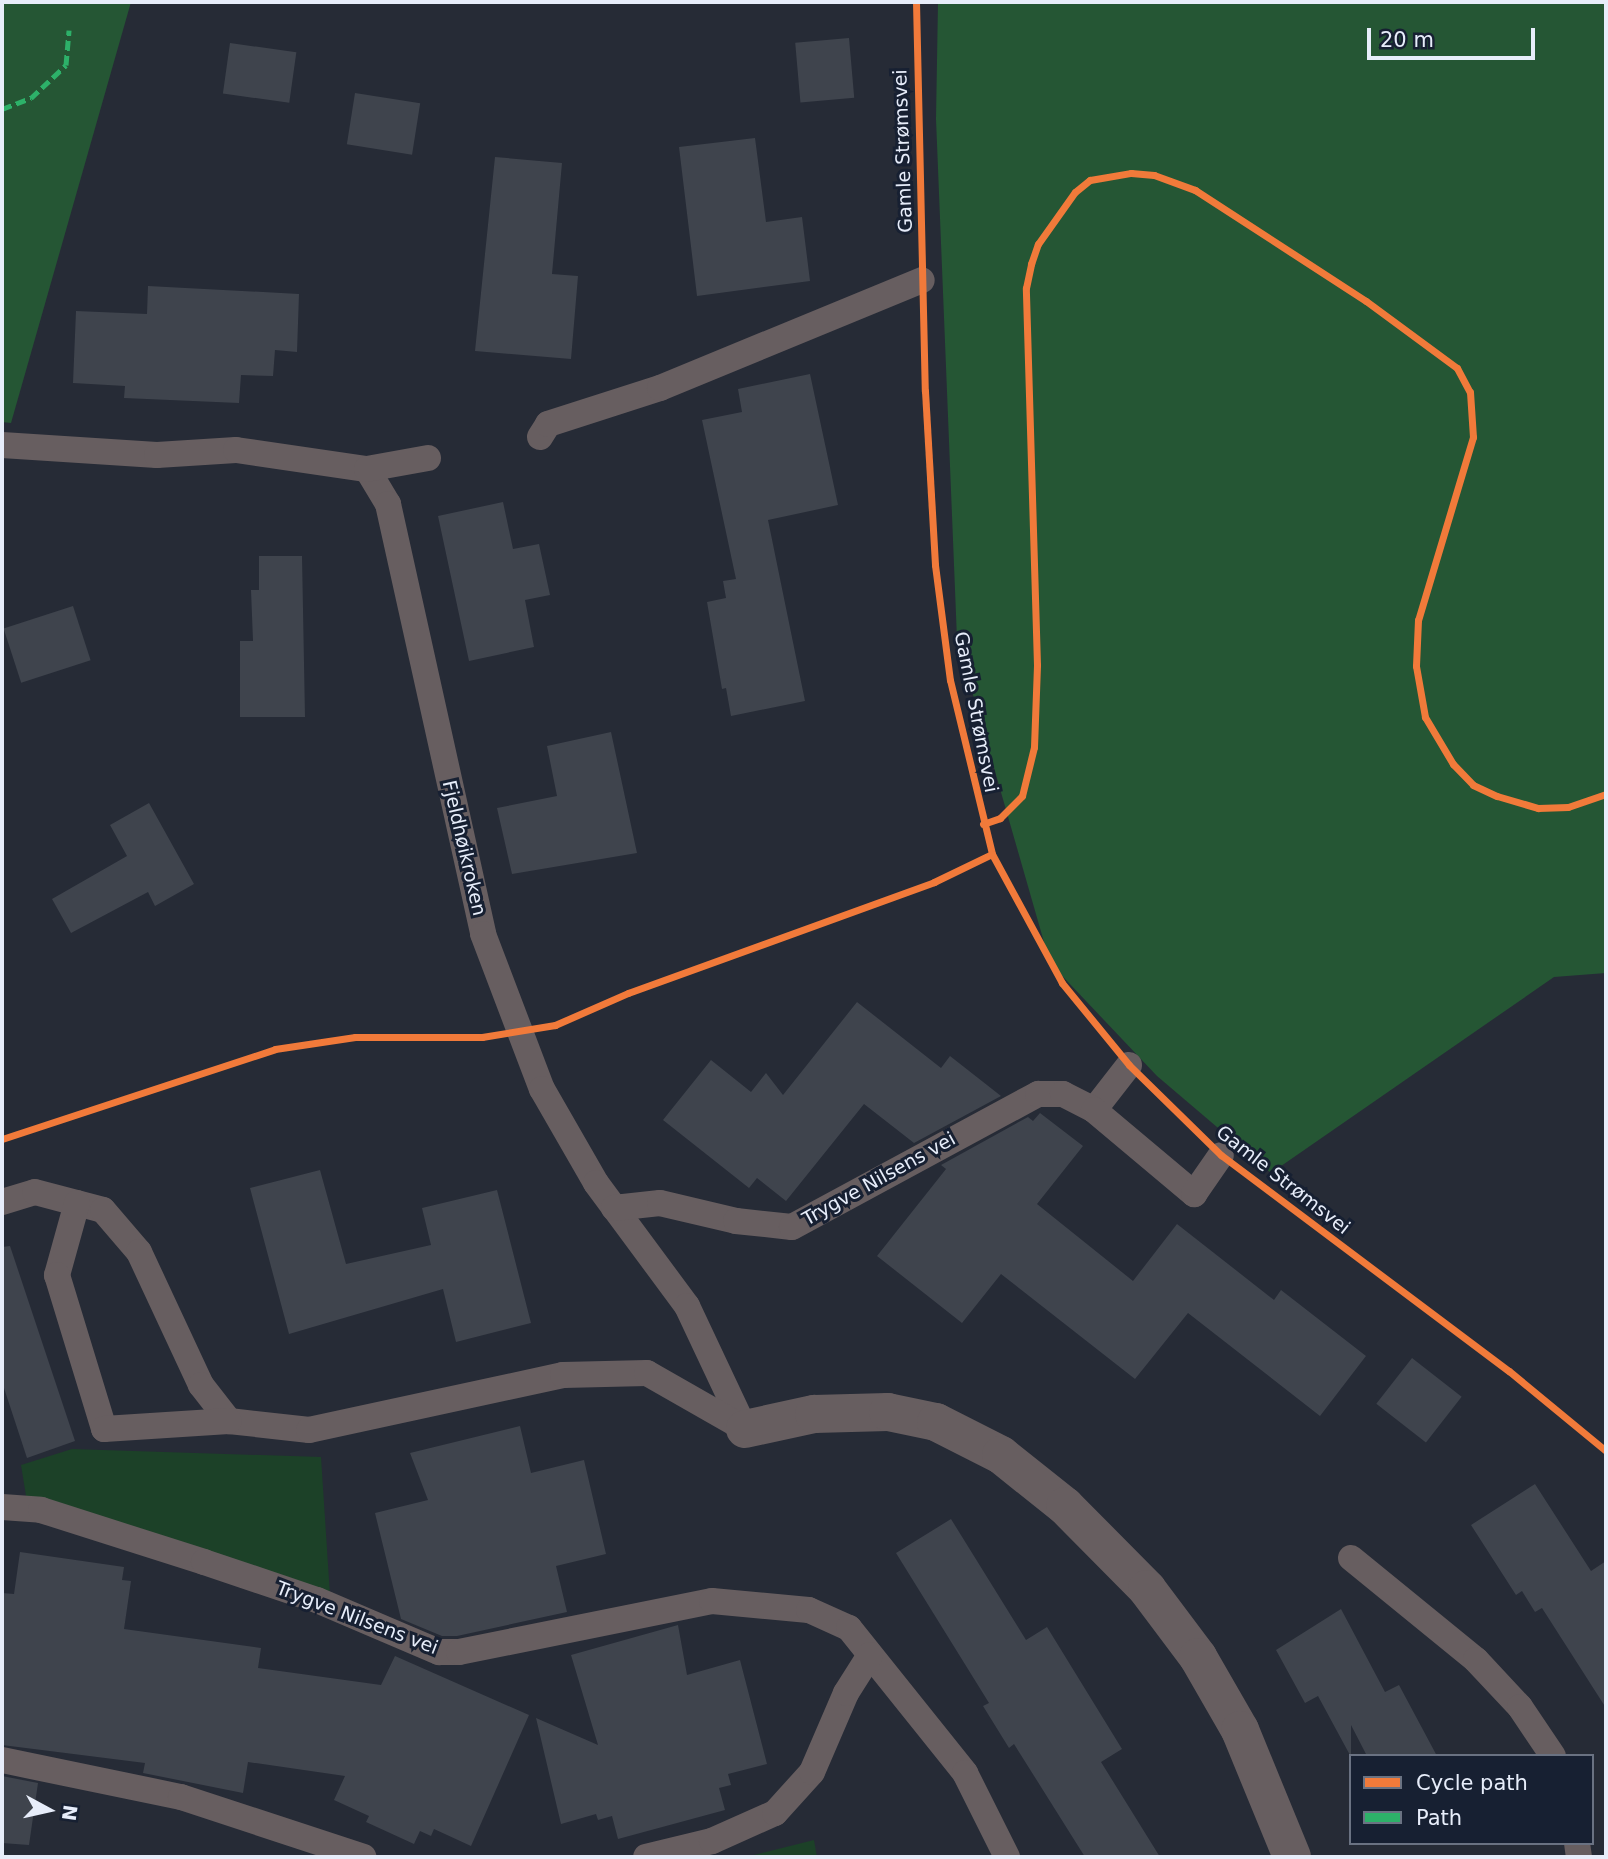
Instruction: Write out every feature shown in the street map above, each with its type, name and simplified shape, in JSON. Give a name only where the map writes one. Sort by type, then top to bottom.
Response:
[{"type":"street","points":[[745,1429],[814,1414],[888,1412],[936,1422],[1001,1455],[1065,1506],[1147,1589],[1198,1657],[1245,1742],[1292,1857]]},
{"type":"lane","points":[[540,437],[548,424],[660,388],[922,280]]},
{"type":"lane","points":[[2,445],[157,454],[236,450],[367,469],[428,458]]},
{"type":"lane","name":"Fjeldhøikroken","points":[[367,469],[388,503],[483,934],[542,1089],[614,1209]]},
{"type":"lane","points":[[1094,1110],[1129,1065]]},
{"type":"lane","name":"Trygve Nilsens vei","points":[[614,1209],[660,1203],[736,1221],[792,1227],[1038,1094],[1063,1094],[1094,1110],[1194,1194],[1221,1156]]},
{"type":"lane","points":[[2,1202],[35,1192],[103,1210],[139,1252],[201,1385],[229,1421]]},
{"type":"lane","points":[[77,1203],[57,1275],[104,1429],[229,1421],[309,1430],[563,1375],[646,1373],[745,1429]]},
{"type":"lane","points":[[614,1209],[687,1306],[745,1429]]},
{"type":"lane","name":"Trygve Nilsens vei","points":[[2,1507],[41,1510],[204,1562],[317,1600],[439,1652],[459,1652],[712,1601],[809,1610],[849,1628],[965,1773],[1007,1857]]},
{"type":"lane","points":[[1352,1558],[1476,1660],[1520,1707],[1552,1754]]},
{"type":"lane","points":[[646,1857],[712,1841],[775,1813],[812,1772],[846,1693],[870,1655]]},
{"type":"lane","points":[[2,1760],[181,1797],[363,1857]]},
{"type":"green space","points":[[2,2],[131,2],[11,423],[2,422]]},
{"type":"green space","points":[[938,2],[1606,2],[1606,973],[1554,977],[1271,1173],[1157,1076],[1050,963],[957,639],[936,119]]},
{"type":"green space","points":[[72,1449],[321,1457],[330,1595],[26,1496],[21,1465]]},
{"type":"green space","points":[[814,1840],[817,1857],[746,1857]]},
{"type":"building","points":[[849,38],[854,98],[800,102],[795,43]]},
{"type":"building","points":[[230,43],[296,52],[289,103],[223,94]]},
{"type":"building","points":[[355,93],[420,103],[412,155],[347,144]]},
{"type":"building","points":[[755,138],[766,222],[802,217],[810,281],[697,296],[679,147]]},
{"type":"building","points":[[495,157],[562,163],[552,274],[578,276],[571,359],[475,351]]},
{"type":"building","points":[[148,286],[299,294],[297,352],[275,350],[273,376],[241,375],[239,403],[124,398],[125,386],[73,383],[76,311],[147,314]]},
{"type":"building","points":[[810,374],[838,505],[768,520],[805,701],[731,716],[726,688],[722,689],[707,602],[726,598],[723,581],[736,579],[702,420],[742,412],[738,389]]},
{"type":"building","points":[[503,502],[513,549],[539,544],[550,595],[525,600],[534,647],[469,661],[438,516]]},
{"type":"building","points":[[259,556],[302,556],[305,717],[240,717],[240,641],[253,641],[251,590],[259,590]]},
{"type":"building","points":[[73,606],[91,660],[21,683],[4,629]]},
{"type":"building","points":[[611,732],[637,853],[512,874],[497,808],[557,796],[547,746]]},
{"type":"building","points":[[149,803],[194,884],[155,906],[148,892],[71,933],[52,899],[127,856],[110,825]]},
{"type":"building","points":[[857,1002],[941,1068],[950,1056],[1001,1096],[914,1143],[864,1104],[786,1201],[757,1178],[749,1188],[663,1120],[711,1060],[751,1092],[766,1073],[783,1095]]},
{"type":"building","points":[[1040,1113],[1083,1146],[1037,1204],[1133,1281],[1177,1224],[1274,1300],[1281,1290],[1366,1356],[1320,1416],[1188,1313],[1135,1379],[1001,1274],[962,1323],[877,1256],[946,1169],[941,1165],[1028,1117],[1033,1121]]},
{"type":"building","points":[[320,1170],[346,1264],[431,1245],[422,1208],[497,1190],[531,1323],[456,1342],[443,1289],[289,1334],[250,1188]]},
{"type":"building","points":[[10,1246],[75,1441],[27,1458],[2,1382],[2,1247]]},
{"type":"building","points":[[1412,1358],[1462,1397],[1426,1442],[1376,1404]]},
{"type":"building","points":[[520,1426],[531,1473],[584,1460],[606,1554],[556,1566],[567,1612],[457,1636],[442,1636],[401,1619],[375,1513],[428,1500],[410,1453]]},
{"type":"building","points":[[1535,1484],[1591,1571],[1606,1561],[1606,1708],[1542,1608],[1535,1612],[1522,1591],[1516,1595],[1471,1525]]},
{"type":"building","points":[[951,1519],[1026,1640],[1047,1627],[1122,1749],[1101,1762],[1160,1857],[1085,1857],[1014,1744],[1009,1748],[983,1706],[989,1703],[896,1553]]},
{"type":"building","points":[[20,1552],[124,1567],[122,1580],[131,1581],[124,1629],[261,1648],[258,1668],[381,1685],[395,1656],[529,1715],[471,1846],[434,1829],[431,1836],[420,1831],[414,1844],[366,1822],[369,1816],[334,1800],[345,1776],[248,1762],[243,1793],[143,1773],[145,1763],[2,1745],[2,1593],[14,1594]]},
{"type":"building","points":[[1341,1609],[1385,1692],[1399,1685],[1436,1754],[1366,1754],[1351,1725],[1349,1754],[1318,1696],[1305,1703],[1276,1650]]},
{"type":"building","points":[[678,1625],[687,1675],[740,1660],[767,1764],[728,1774],[731,1785],[719,1788],[725,1810],[618,1839],[612,1816],[598,1820],[596,1814],[561,1824],[536,1718],[598,1745],[571,1655]]},
{"type":"building","points":[[2,1776],[38,1783],[29,1845],[2,1843]]},
{"type":"marked path","points":[[2,109],[31,98],[66,65],[69,30]]},
{"type":"cycle path","name":"Gamle Strømsvei","points":[[916,2],[925,391],[935,565],[950,680],[992,854],[1062,983],[1129,1065],[1221,1155],[1509,1371],[1606,1451]]},
{"type":"cycle path","points":[[983,824],[1000,818],[1022,796],[1034,747],[1037,665],[1026,288],[1031,264],[1038,244],[1075,192],[1090,180],[1131,173],[1154,175],[1195,190],[1366,301],[1457,368],[1470,392],[1473,437],[1418,620],[1416,666],[1425,717],[1453,764],[1473,785],[1497,796],[1538,808],[1568,807],[1606,794]]},
{"type":"cycle path","points":[[2,1139],[275,1049],[355,1037],[482,1037],[555,1025],[628,993],[934,882],[992,854]]}]
